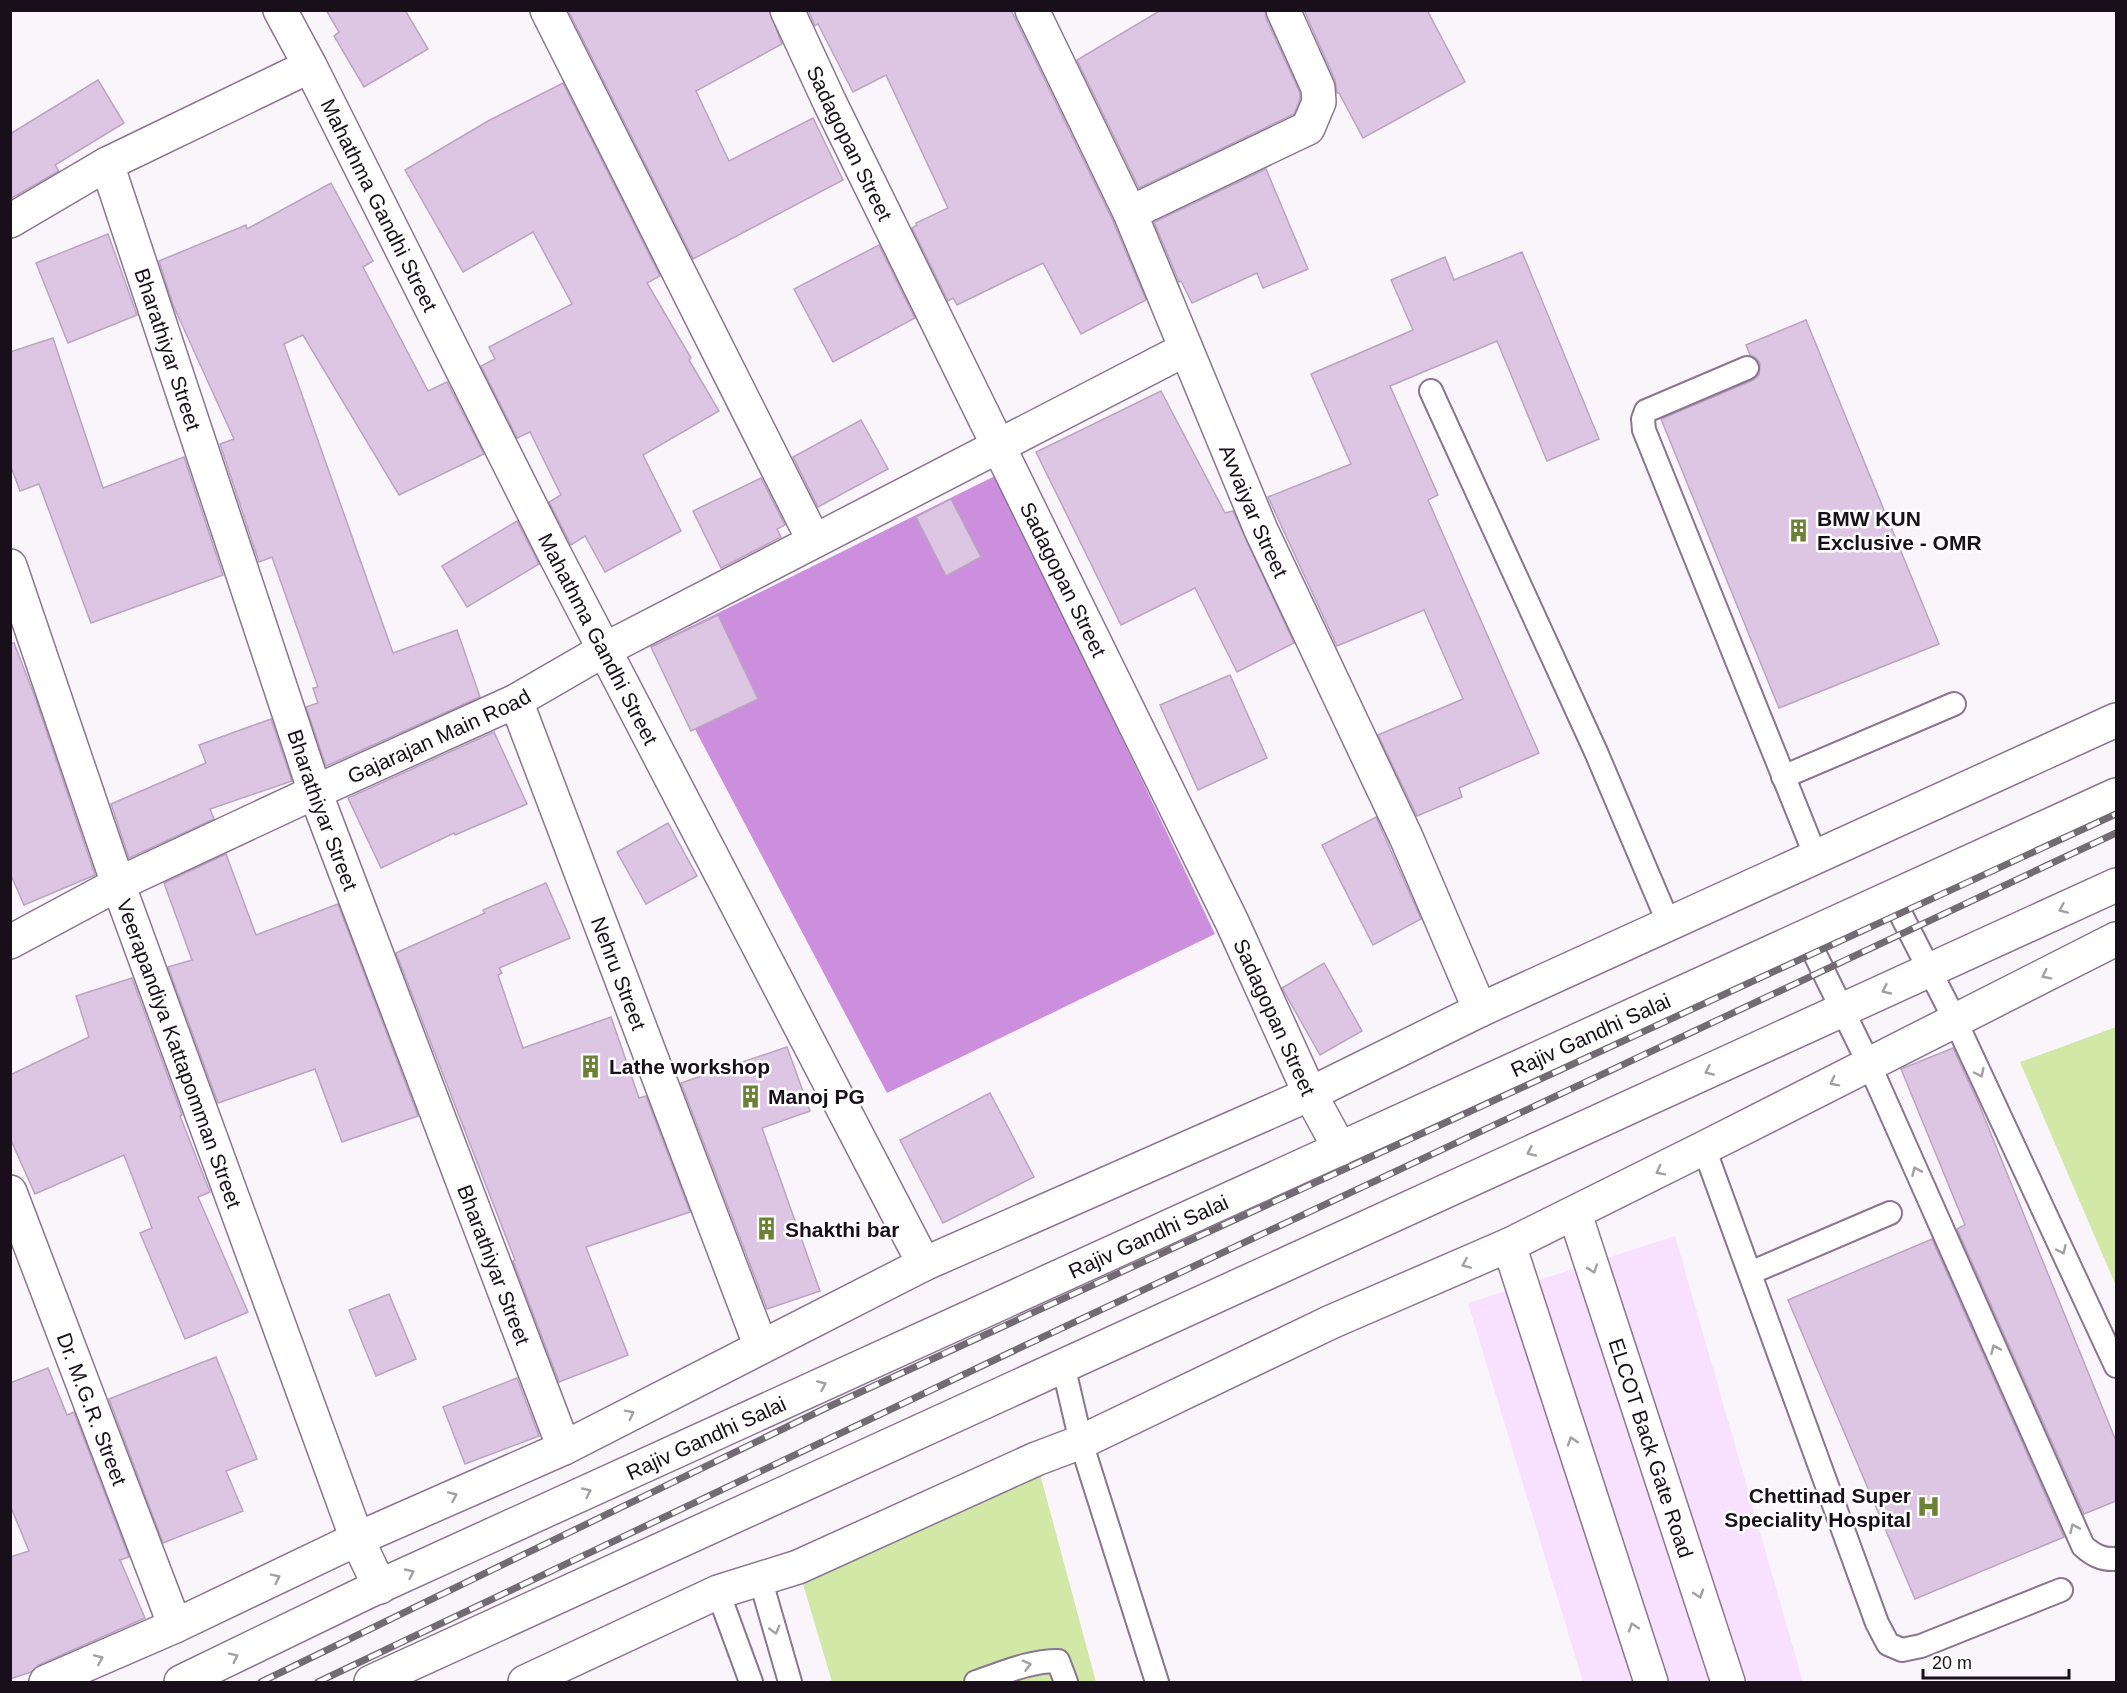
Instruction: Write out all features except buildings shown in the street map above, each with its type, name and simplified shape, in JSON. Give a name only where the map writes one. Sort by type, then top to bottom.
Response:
[{"type":"street","name":"Mahathma Gandhi Street","points":[[280,10],[554,553],[924,1264]]},
{"type":"street","points":[[547,10],[814,541]]},
{"type":"street","name":"Sadagopan Street","points":[[787,10],[830,103],[1232,922],[1310,1094],[1340,1149]]},
{"type":"street","name":"Avvaiyar Street","points":[[1032,10],[1130,213],[1260,530],[1406,837],[1480,1010]]},
{"type":"street","points":[[1130,213],[1308,128],[1319,102],[1318,88],[1282,10]]},
{"type":"street","points":[[11,220],[107,164],[310,66]]},
{"type":"street","name":"Bharathiyar Street","points":[[107,164],[315,792],[564,1448]]},
{"type":"street","name":"Gajarajan Main Road","points":[[10,942],[118,884],[516,701],[604,650],[1186,349]]},
{"type":"street","name":"Veerapandiya Kattapomman Street","points":[[10,566],[118,884],[357,1539],[380,1587]]},
{"type":"street","name":"Nehru Street","points":[[516,701],[761,1347]]},
{"type":"street","points":[[45,1683],[176,1626],[357,1539],[564,1448],[924,1264],[1310,1094],[1480,1010],[2116,720]]},
{"type":"street","name":"Rajiv Gandhi Salai","points":[[182,1683],[380,1587],[2116,795]]},
{"type":"street","points":[[371,1683],[2116,885]]},
{"type":"street","points":[[525,1683],[718,1592],[798,1567],[1036,1459],[1081,1442],[1331,1322],[1509,1245],[1704,1149],[2116,939]]},
{"type":"street","name":"Dr. M.G.R. Street","points":[[10,1191],[176,1626]]},
{"type":"street","name":"ELCOT Back Gate Road","points":[[1575,1214],[1728,1683]]},
{"type":"street","points":[[1509,1245],[1651,1683]]},
{"type":"lane","points":[[1747,368],[1646,411],[1643,419],[1644,430],[1816,857]]},
{"type":"lane","points":[[1431,391],[1596,752],[1669,924]]},
{"type":"lane","points":[[1783,777],[1954,704]]},
{"type":"lane","points":[[1892,897],[1955,1020],[2116,1366]]},
{"type":"lane","points":[[1806,936],[1869,1064],[2083,1546],[2093,1556],[2108,1560],[2116,1559]]},
{"type":"lane","points":[[1704,1149],[1877,1623],[1888,1644],[1902,1650],[1921,1646],[2061,1590]]},
{"type":"lane","points":[[1750,1273],[1890,1213]]},
{"type":"lane","points":[[1063,1365],[1081,1442],[1157,1683]]},
{"type":"lane","points":[[760,1578],[790,1683]]},
{"type":"lane","points":[[718,1592],[751,1683]]},
{"type":"lane","points":[[976,1683],[1040,1661],[1058,1661],[1066,1683]]},
{"type":"shaded area","points":[[997,475],[1215,934],[887,1093],[651,646]]},
{"type":"shaded area","points":[[1675,1236],[1803,1682],[1583,1682],[1468,1303]]},
{"type":"green space","points":[[2116,1027],[2116,1286],[2020,1062]]},
{"type":"green space","points":[[1036,1459],[1096,1682],[832,1682],[798,1567]]},
{"type":"railway","points":[[261,1682],[828,1407],[2116,814]]},
{"type":"railway","points":[[318,1682],[1009,1353],[2116,833]]},
{"type":"place","name":"BMW KUN Exclusive - OMR","points":[[1799,530]]},
{"type":"place","name":"Lathe workshop","points":[[591,1066]]},
{"type":"place","name":"Manoj PG","points":[[750,1096]]},
{"type":"place","name":"Shakthi bar","points":[[767,1229]]},
{"type":"place","name":"Chettinad Super Speciality Hospital","points":[[1929,1507]]}]
